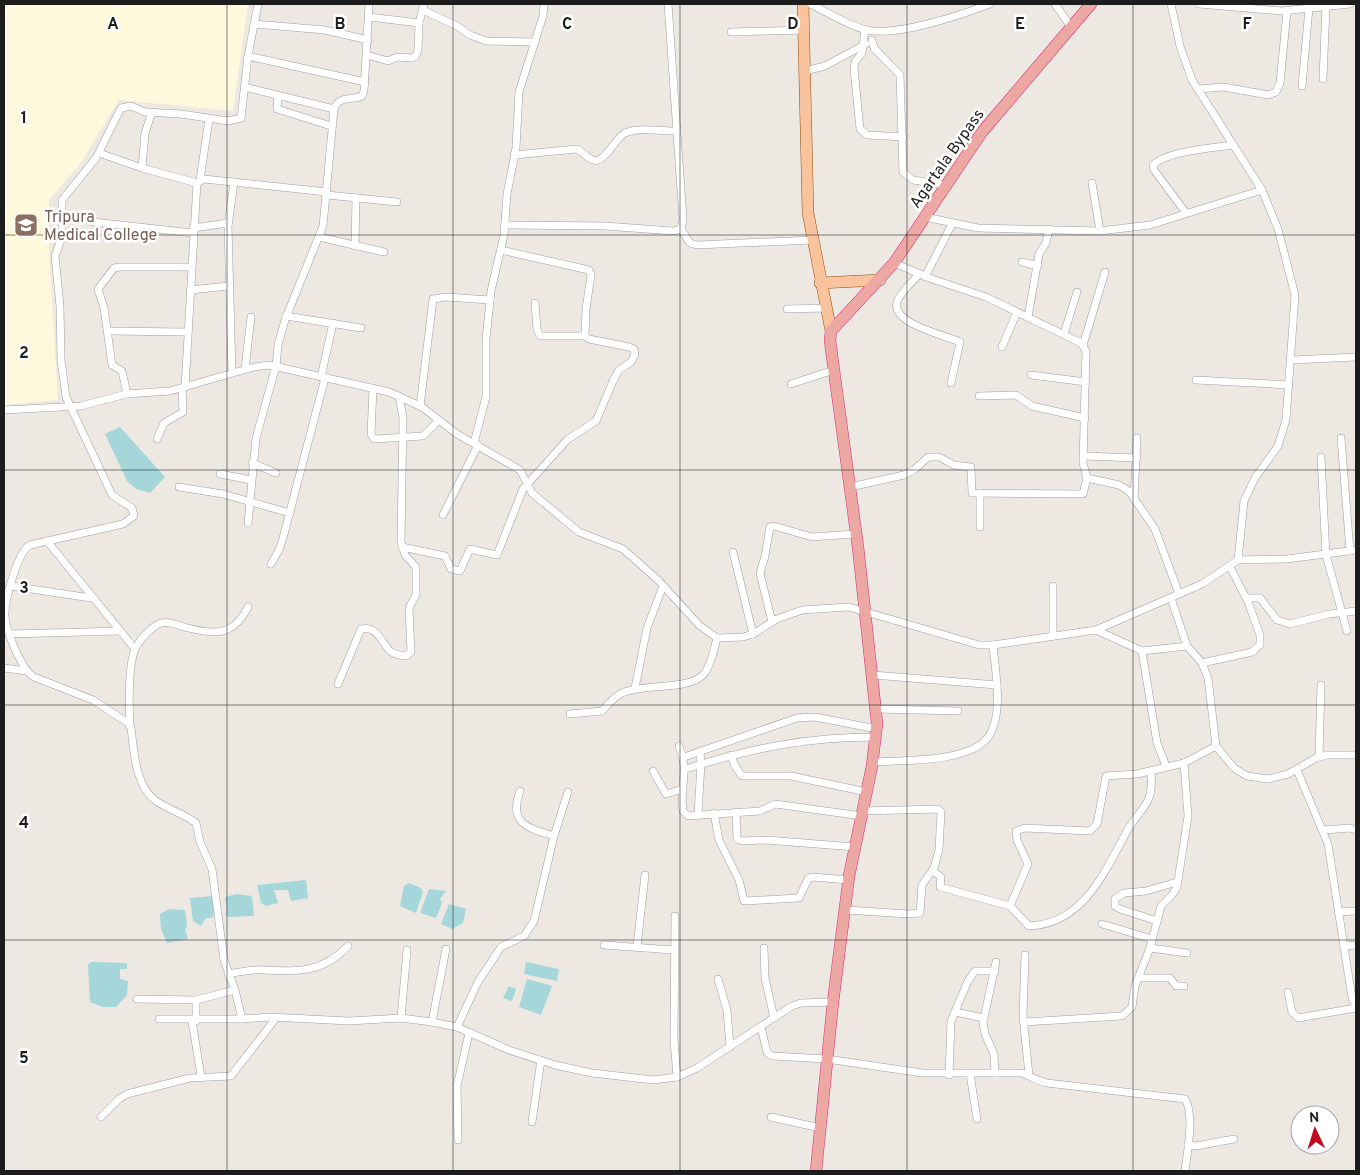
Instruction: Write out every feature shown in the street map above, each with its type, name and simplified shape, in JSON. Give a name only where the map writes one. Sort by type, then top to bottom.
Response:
[{"type":"highway","name":"Agartala Bypass","points":[[831,331],[894,263],[993,117],[1090,4]]},
{"type":"highway","points":[[816,1171],[833,1002],[849,880],[854,847],[873,762],[877,709],[834,370],[831,331]]},
{"type":"main road","points":[[803,4],[808,213],[820,283],[831,331]]},
{"type":"main road","points":[[820,283],[880,280]]},
{"type":"street","points":[[26,671],[11,636],[5,614],[11,586],[26,548],[46,541],[103,530],[123,524],[134,516],[132,508],[112,495],[69,406],[61,360],[60,306],[55,256],[62,237],[62,200],[99,153],[121,108],[131,106],[152,112],[235,122],[241,118],[248,56],[258,4]]},
{"type":"street","points":[[248,523],[252,463],[256,438],[276,366],[278,345],[286,316],[324,221],[334,108],[342,99],[362,96],[368,40],[369,17],[367,4]]},
{"type":"street","points":[[443,515],[476,444],[486,397],[486,339],[490,300],[505,225],[520,92],[543,16],[544,4]]},
{"type":"street","points":[[668,4],[683,219],[681,229],[690,243],[696,245],[813,240]]},
{"type":"street","points":[[810,4],[864,30],[879,32],[897,32],[990,4]]},
{"type":"street","points":[[1055,4],[1071,27]]},
{"type":"street","points":[[1171,4],[1180,46],[1198,89],[1262,190],[1278,229],[1292,278],[1295,314],[1286,420],[1278,446],[1255,478],[1244,501],[1238,560]]},
{"type":"street","points":[[1199,4],[1249,6],[1287,11],[1350,4]]},
{"type":"street","points":[[1323,79],[1330,5]]},
{"type":"street","points":[[367,55],[388,61],[403,56],[412,58],[418,50],[419,23],[423,7],[470,35],[486,41],[535,42]]},
{"type":"street","points":[[1302,86],[1309,8]]},
{"type":"street","points":[[1198,89],[1224,87],[1268,95],[1276,92],[1280,83],[1287,11]]},
{"type":"street","points":[[369,17],[419,23]]},
{"type":"street","points":[[254,24],[325,30],[368,40]]},
{"type":"street","points":[[731,32],[804,30]]},
{"type":"street","points":[[864,30],[863,45],[854,68],[860,129],[867,135],[903,137]]},
{"type":"street","points":[[805,71],[825,66],[872,40],[879,32]]},
{"type":"street","points":[[872,40],[874,48],[900,75],[903,172],[913,180],[945,186]]},
{"type":"street","points":[[248,56],[365,82]]},
{"type":"street","points":[[244,87],[334,108]]},
{"type":"street","points":[[278,96],[277,109],[331,126]]},
{"type":"street","points":[[142,168],[146,132],[152,112]]},
{"type":"street","points":[[157,439],[164,423],[183,412],[193,230],[198,181],[209,119]]},
{"type":"street","points":[[514,155],[577,149],[592,160],[598,161],[603,159],[613,143],[627,132],[676,131]]},
{"type":"street","points":[[1186,214],[1154,170],[1154,165],[1159,161],[1186,153],[1232,145]]},
{"type":"street","points":[[99,153],[142,168],[198,181],[234,182],[397,202]]},
{"type":"street","points":[[232,373],[228,223],[234,182]]},
{"type":"street","points":[[1092,183],[1100,231]]},
{"type":"street","points":[[925,217],[974,227],[1100,231],[1150,225],[1262,190]]},
{"type":"street","points":[[355,246],[356,198]]},
{"type":"street","points":[[93,222],[193,230],[228,223]]},
{"type":"street","points":[[951,383],[960,342],[907,321],[898,312],[897,304],[899,298],[922,275],[952,224]]},
{"type":"street","points":[[505,225],[605,226],[674,231],[681,229]]},
{"type":"street","points":[[1028,317],[1040,250],[1046,244],[1049,229]]},
{"type":"street","points":[[319,237],[384,252]]},
{"type":"street","points":[[501,250],[589,270],[591,275],[586,309],[585,336]]},
{"type":"street","points":[[1022,262],[1038,266]]},
{"type":"street","points":[[850,487],[893,479],[914,470],[928,457],[934,456],[949,464],[972,467],[970,491],[980,493],[1083,494],[1087,478],[1084,456],[1086,351],[1083,345],[1064,334],[986,298],[894,263]]},
{"type":"street","points":[[127,394],[122,371],[112,365],[104,308],[98,289],[114,268],[146,265],[191,267]]},
{"type":"street","points":[[1083,345],[1105,272]]},
{"type":"street","points":[[190,290],[229,286]]},
{"type":"street","points":[[1064,334],[1077,292]]},
{"type":"street","points":[[420,406],[433,299],[446,297],[490,300]]},
{"type":"street","points":[[402,546],[445,556],[450,569],[455,571],[460,571],[470,549],[496,555],[516,501],[528,484],[568,440],[596,421],[619,370],[631,362],[635,355],[634,349],[629,347],[589,339],[585,336],[540,336],[537,329],[535,303]]},
{"type":"street","points":[[788,309],[827,308]]},
{"type":"street","points":[[1002,347],[1017,312]]},
{"type":"street","points":[[286,316],[361,328]]},
{"type":"street","points":[[245,370],[250,317]]},
{"type":"street","points":[[271,564],[279,550],[290,513],[323,377],[333,324]]},
{"type":"street","points":[[108,331],[187,332]]},
{"type":"street","points":[[1292,360],[1356,357]]},
{"type":"street","points":[[4,410],[81,406],[127,394],[184,388],[264,365],[373,388],[399,396],[420,406],[476,444],[520,470],[537,497],[572,527],[623,549],[663,586],[700,626],[717,638],[743,637],[753,634],[791,613],[812,608],[849,607],[979,645],[993,645],[1096,630],[1202,584],[1238,560],[1326,555],[1353,550],[1341,438]]},
{"type":"street","points":[[790,384],[834,370]]},
{"type":"street","points":[[1031,375],[1086,382]]},
{"type":"street","points":[[1196,380],[1289,385]]},
{"type":"street","points":[[373,388],[371,437],[402,439],[423,436],[439,420]]},
{"type":"street","points":[[979,396],[1016,395],[1032,406],[1085,418]]},
{"type":"street","points":[[338,684],[360,629],[364,628],[377,633],[391,652],[406,656],[410,655],[409,608],[416,595],[416,567],[405,555],[402,546],[403,418],[399,396]]},
{"type":"street","points":[[1134,499],[1138,438]]},
{"type":"street","points":[[1084,456],[1137,458]]},
{"type":"street","points":[[1322,457],[1326,555],[1347,631]]},
{"type":"street","points":[[252,463],[276,473]]},
{"type":"street","points":[[220,474],[251,480]]},
{"type":"street","points":[[1087,478],[1126,488],[1155,529],[1179,594]]},
{"type":"street","points":[[179,487],[210,492],[290,513]]},
{"type":"street","points":[[980,493],[980,527]]},
{"type":"street","points":[[772,622],[760,573],[770,527],[774,526],[812,537],[856,534]]},
{"type":"street","points":[[46,541],[91,598],[136,649]]},
{"type":"street","points":[[733,552],[753,634]]},
{"type":"street","points":[[1202,663],[1252,652],[1260,645],[1260,635],[1247,599],[1230,567]]},
{"type":"street","points":[[11,586],[91,598]]},
{"type":"street","points":[[635,688],[647,628],[663,586]]},
{"type":"street","points":[[1053,586],[1053,636]]},
{"type":"street","points":[[1171,598],[1187,646],[1202,663],[1209,684],[1216,746],[1226,760],[1247,776],[1268,779],[1297,770],[1319,758],[1338,754],[1356,755]]},
{"type":"street","points":[[1247,599],[1260,598],[1277,620],[1290,624],[1356,611]]},
{"type":"street","points":[[242,1019],[235,990],[224,960],[212,869],[200,842],[198,828],[190,819],[154,800],[145,789],[139,775],[130,726],[136,649],[154,626],[161,623],[210,631],[225,631],[234,628],[240,622],[248,607]]},
{"type":"street","points":[[1096,630],[1142,651],[1187,646]]},
{"type":"street","points":[[4,639],[11,636],[120,631]]},
{"type":"street","points":[[570,714],[602,712],[620,694],[635,688],[684,684],[696,680],[706,670],[717,638]]},
{"type":"street","points":[[873,762],[952,755],[973,749],[982,744],[990,735],[994,725],[997,686],[993,645]]},
{"type":"street","points":[[1142,651],[1157,743],[1166,766]]},
{"type":"street","points":[[4,668],[26,671],[34,677],[93,700],[130,726]]},
{"type":"street","points":[[873,675],[898,675],[997,686]]},
{"type":"street","points":[[1319,758],[1321,685]]},
{"type":"street","points":[[877,709],[958,711]]},
{"type":"street","points":[[684,757],[797,718],[815,717],[876,733]]},
{"type":"street","points":[[686,769],[731,755],[818,738],[876,733]]},
{"type":"street","points":[[679,746],[684,757],[686,769],[683,811],[688,816],[760,811],[775,804],[862,813],[940,810],[941,840],[933,872],[922,885],[920,912],[908,914],[846,910]]},
{"type":"street","points":[[1010,906],[1028,864],[1017,840],[1016,831],[1025,828],[1090,831],[1097,824],[1106,776],[1151,772],[1166,766],[1184,763],[1216,746]]},
{"type":"street","points":[[698,814],[700,752]]},
{"type":"street","points":[[731,755],[734,766],[742,776],[791,776],[867,792]]},
{"type":"street","points":[[1024,1022],[1122,1016],[1132,1007],[1138,978],[1150,948],[1161,906],[1175,891],[1178,882],[1188,816],[1184,763]]},
{"type":"street","points":[[1288,992],[1292,1012],[1298,1018],[1356,1007],[1352,998],[1353,980],[1344,946],[1328,844],[1324,830],[1297,770]]},
{"type":"street","points":[[653,771],[666,794],[684,789]]},
{"type":"street","points":[[933,872],[940,877],[940,888],[1010,906],[1029,926],[1055,921],[1082,904],[1114,860],[1134,820],[1150,801],[1151,772]]},
{"type":"street","points":[[520,791],[515,804],[519,820],[529,828],[554,836]]},
{"type":"street","points":[[457,1027],[478,982],[497,953],[507,942],[524,936],[534,921],[554,836],[568,792]]},
{"type":"street","points":[[736,812],[737,839],[742,841],[766,840],[854,847]]},
{"type":"street","points":[[714,813],[719,840],[739,880],[744,901],[794,900],[801,896],[808,879],[812,877],[849,880]]},
{"type":"street","points":[[1324,830],[1356,830]]},
{"type":"street","points":[[637,946],[645,875]]},
{"type":"street","points":[[1157,921],[1120,909],[1115,906],[1115,899],[1124,893],[1146,891],[1178,882]]},
{"type":"street","points":[[1338,912],[1356,911]]},
{"type":"street","points":[[674,916],[674,1040],[677,1077]]},
{"type":"street","points":[[1102,924],[1152,939]]},
{"type":"street","points":[[1344,946],[1356,944]]},
{"type":"street","points":[[604,945],[673,950]]},
{"type":"street","points":[[228,974],[252,970],[290,972],[319,967],[337,958],[348,946]]},
{"type":"street","points":[[764,948],[765,978],[774,1018]]},
{"type":"street","points":[[1150,948],[1187,953]]},
{"type":"street","points":[[432,1022],[446,949]]},
{"type":"street","points":[[401,1018],[407,950]]},
{"type":"street","points":[[1025,955],[1024,1022],[1030,1075]]},
{"type":"street","points":[[995,1073],[994,1054],[984,1034],[984,1018],[996,962]]},
{"type":"street","points":[[949,1074],[950,1030],[955,1012],[972,973],[980,970],[995,971]]},
{"type":"street","points":[[1138,978],[1170,978],[1176,986],[1184,986]]},
{"type":"street","points":[[718,979],[727,1010],[730,1047]]},
{"type":"street","points":[[137,999],[196,1000],[235,990]]},
{"type":"street","points":[[196,1000],[194,1021],[201,1076]]},
{"type":"street","points":[[159,1019],[194,1021],[276,1018],[349,1021],[401,1018],[457,1027],[508,1050],[541,1060],[592,1073],[641,1080],[677,1077],[697,1068],[774,1018],[801,1003],[833,1002]]},
{"type":"street","points":[[955,1012],[984,1018]]},
{"type":"street","points":[[101,1116],[118,1099],[127,1094],[201,1076],[231,1076],[276,1018]]},
{"type":"street","points":[[761,1027],[769,1055],[827,1059],[922,1073],[1022,1073],[1030,1075],[1036,1081],[1047,1083],[1185,1099],[1188,1104],[1189,1124],[1185,1171]]},
{"type":"street","points":[[458,1140],[457,1086],[469,1033]]},
{"type":"street","points":[[532,1122],[541,1060]]},
{"type":"street","points":[[970,1074],[977,1119]]},
{"type":"street","points":[[771,1117],[820,1128]]},
{"type":"street","points":[[1188,1145],[1196,1146],[1234,1139]]},
{"type":"shaded area","name":"Tripura Medical College","points":[[4,4],[248,4],[233,111],[119,100],[80,164],[49,200],[49,250],[58,400],[4,405]]},
{"type":"water","points":[[120,427],[165,477],[150,493],[136,489],[127,481],[105,434]]},
{"type":"water","points":[[306,880],[308,898],[291,901],[288,890],[274,890],[278,903],[266,906],[261,903],[257,885]]},
{"type":"water","points":[[409,883],[421,888],[423,892],[416,913],[400,906],[404,886]]},
{"type":"water","points":[[429,889],[446,891],[440,899],[442,903],[436,918],[420,913]]},
{"type":"water","points":[[237,894],[252,896],[254,916],[229,917],[225,915],[227,911],[225,897]]},
{"type":"water","points":[[214,896],[216,909],[212,918],[206,918],[201,926],[193,921],[190,898]]},
{"type":"water","points":[[449,904],[466,909],[463,923],[452,929],[441,924]]},
{"type":"water","points":[[169,909],[185,910],[187,926],[185,930],[188,939],[167,943],[161,929],[160,914]]},
{"type":"water","points":[[91,962],[127,963],[127,969],[120,969],[120,979],[128,981],[127,995],[116,1007],[103,1007],[90,1002],[88,965]]},
{"type":"water","points":[[526,962],[559,969],[557,981],[524,974]]},
{"type":"water","points":[[527,979],[552,986],[541,1015],[519,1007]]},
{"type":"water","points":[[509,986],[516,989],[512,1001],[503,998]]},
{"type":"place","name":"Tripura Medical College","points":[[26,225]]}]
